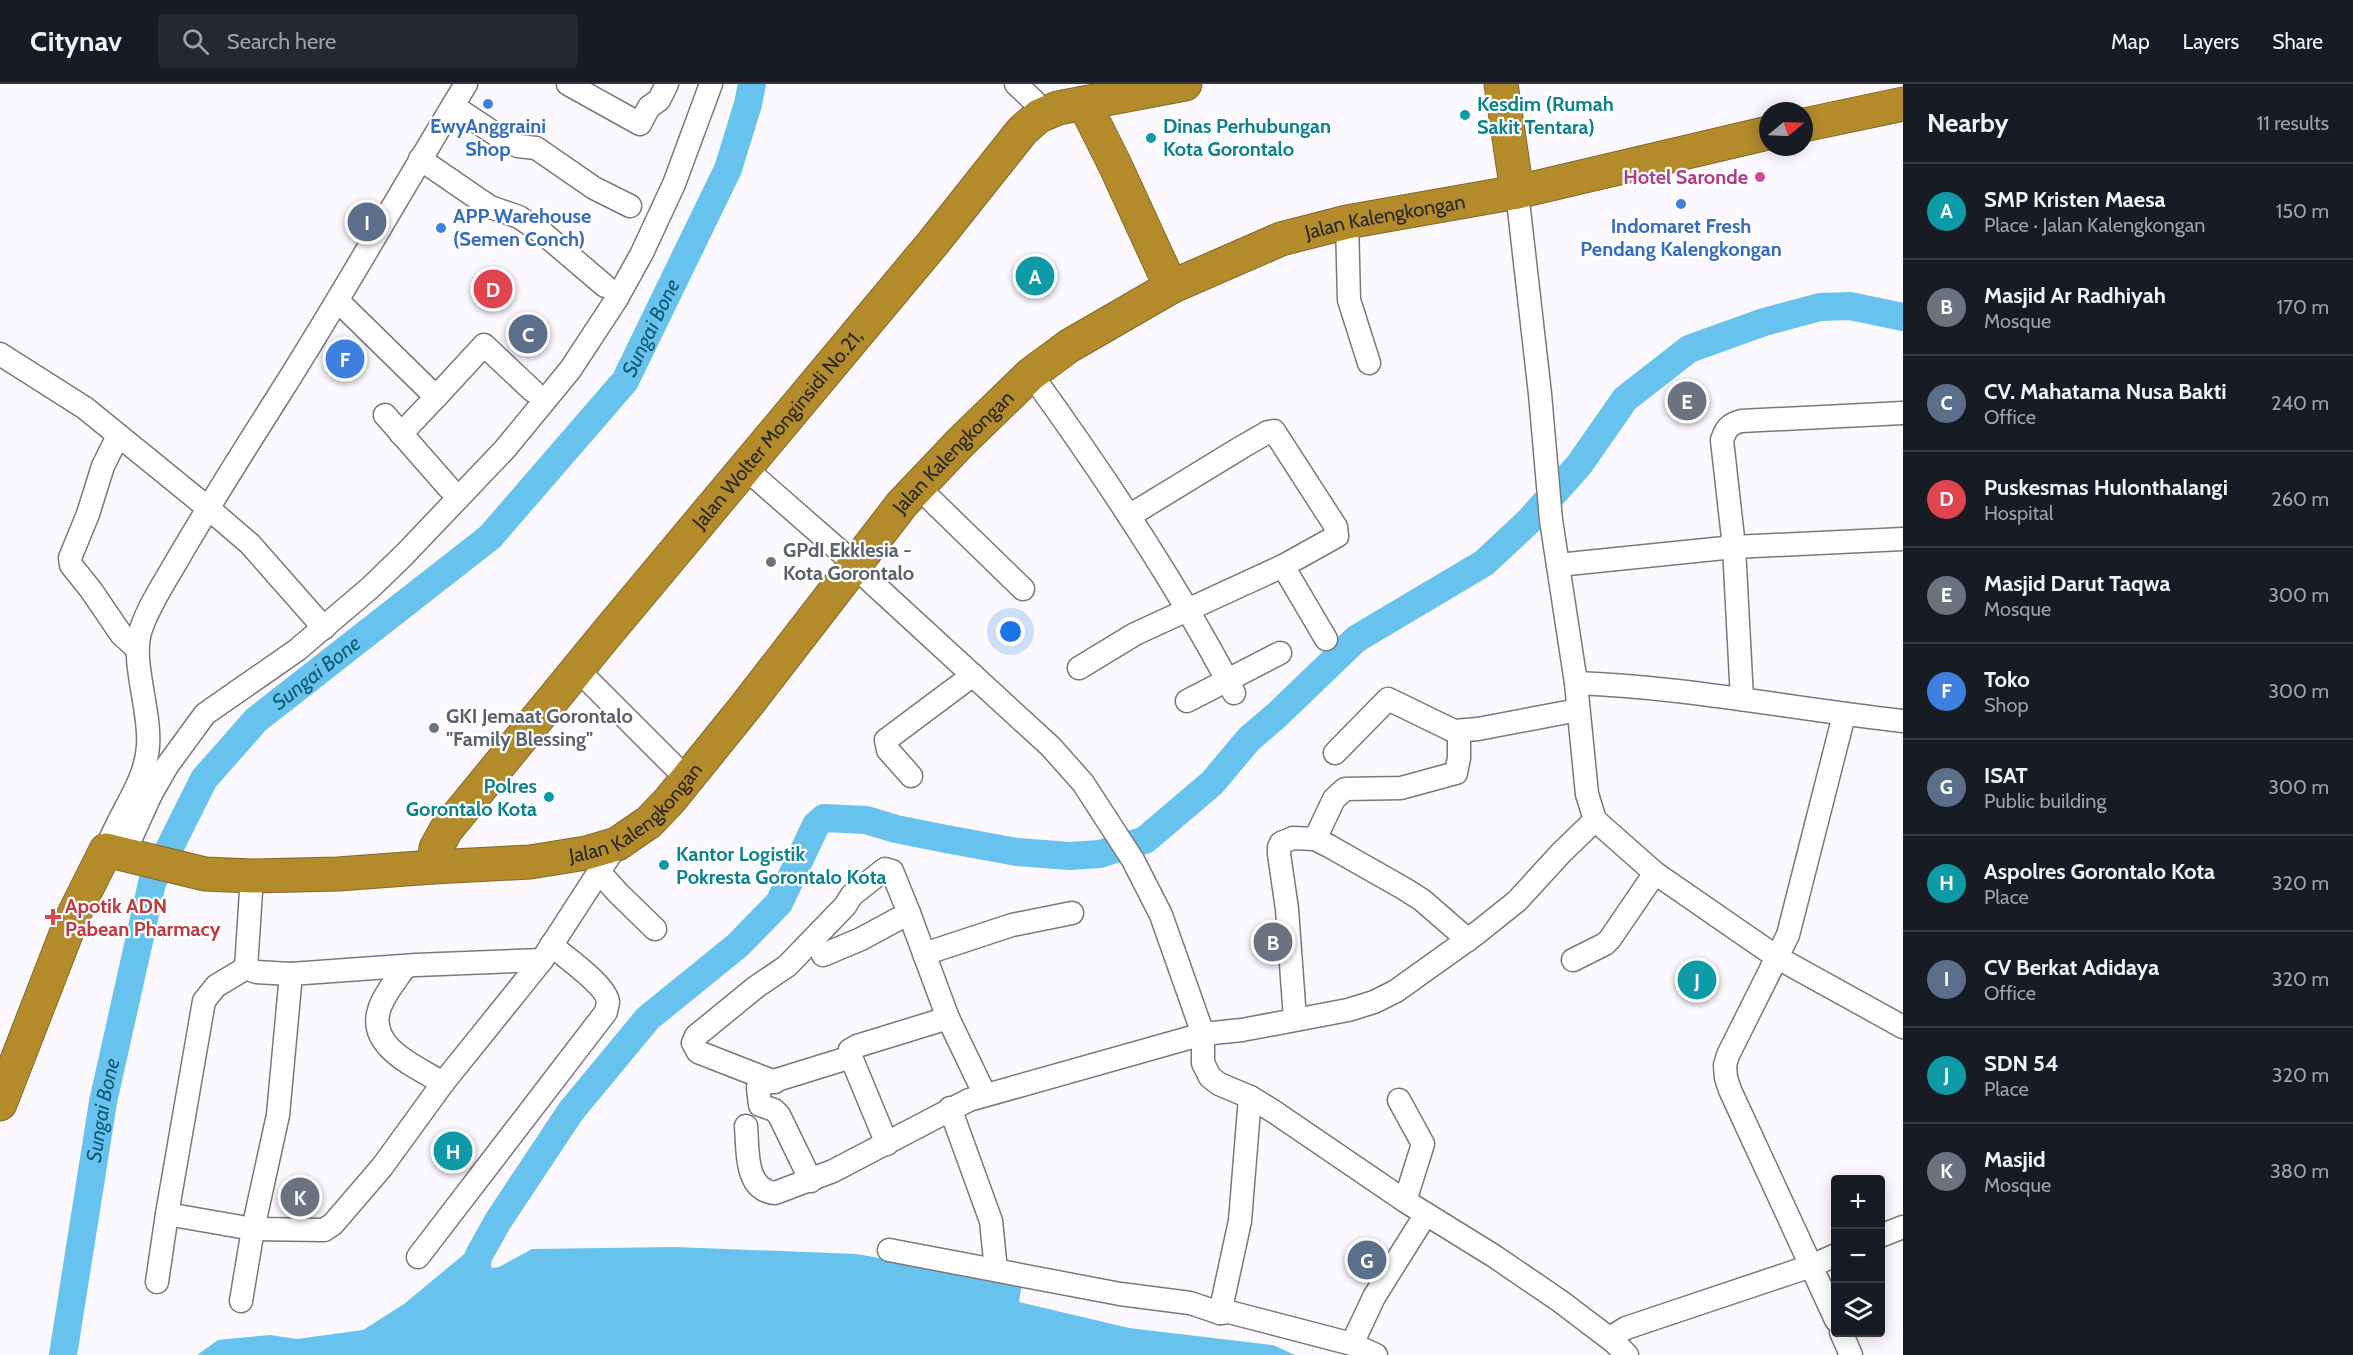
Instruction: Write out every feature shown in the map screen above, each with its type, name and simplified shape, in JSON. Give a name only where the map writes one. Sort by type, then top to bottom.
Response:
[{"type":"highway","name":"Jalan Wolter Monginsidi No.21,","points":[[433,867],[436,848],[446,830],[933,243],[1022,131],[1040,116],[1058,108],[1185,84]]},
{"type":"highway","points":[[1501,84],[1517,192]]},
{"type":"highway","points":[[1084,104],[1172,286]]},
{"type":"highway","points":[[1813,123],[1903,104]]},
{"type":"highway","name":"Jalan Kalengkongan","points":[[122,848],[205,874],[252,876],[338,874],[530,862],[586,853],[617,844],[649,822],[687,780],[902,504],[1031,374],[1069,346],[1172,286],[1281,239],[1347,222],[1517,192],[1759,135]]},
{"type":"highway","points":[[0,1104],[73,916],[122,848]]},
{"type":"street","points":[[122,848],[144,790],[148,746],[147,714],[137,649],[138,637],[150,607],[208,507],[338,301],[371,240],[466,84]]},
{"type":"street","points":[[568,84],[640,124],[667,84]]},
{"type":"street","points":[[144,790],[167,766],[206,714],[225,698],[297,650],[405,554],[505,449],[570,370],[616,300],[642,253],[674,184],[711,84]]},
{"type":"street","points":[[1016,84],[1034,101],[1040,116]]},
{"type":"street","points":[[453,106],[506,141],[518,146],[536,148],[594,188],[630,206]]},
{"type":"street","points":[[420,159],[490,207],[519,217],[544,234],[605,286]]},
{"type":"street","points":[[1517,192],[1540,393],[1551,520],[1576,683],[1587,794],[1595,820],[1655,873],[1778,958],[1903,1028]]},
{"type":"street","points":[[1347,222],[1348,300],[1368,363]]},
{"type":"street","points":[[338,301],[436,397]]},
{"type":"street","points":[[401,434],[484,345],[532,392]]},
{"type":"street","points":[[0,354],[85,408],[208,507],[250,544],[324,628]]},
{"type":"street","points":[[1031,374],[1098,466],[1188,610],[1231,686]]},
{"type":"street","points":[[1742,699],[1734,547],[1722,440],[1725,430],[1731,424],[1741,420],[1903,413]]},
{"type":"street","points":[[384,415],[449,488]]},
{"type":"street","points":[[1078,668],[1135,634],[1333,541],[1338,533],[1274,431],[1242,447],[1129,516]]},
{"type":"street","points":[[118,436],[103,466],[88,514],[70,558],[75,571],[121,634],[137,649]]},
{"type":"street","points":[[746,469],[841,552],[1057,754],[1083,783],[1111,830],[1133,860],[1161,915],[1203,1034],[1203,1062],[1210,1077],[1219,1084],[1250,1096],[1405,1202],[1519,1273],[1621,1348]]},
{"type":"street","points":[[918,487],[1023,589]]},
{"type":"street","points":[[1558,565],[1734,547],[1903,539]]},
{"type":"street","points":[[1283,566],[1326,639]]},
{"type":"street","points":[[1187,701],[1231,686],[1280,653]]},
{"type":"street","points":[[578,670],[687,780]]},
{"type":"street","points":[[911,776],[888,750],[886,740],[973,675]]},
{"type":"street","points":[[1576,683],[1608,684],[1742,699],[1903,722]]},
{"type":"street","points":[[1335,753],[1388,699],[1448,730],[1460,731],[1578,710]]},
{"type":"street","points":[[1831,1309],[1726,1078],[1725,1065],[1788,935],[1844,715]]},
{"type":"street","points":[[1315,839],[1334,799],[1345,789],[1401,788],[1457,772],[1460,731]]},
{"type":"street","points":[[746,1126],[748,1162],[757,1185],[768,1192],[776,1193],[811,1181],[887,1144],[950,1108],[985,1095],[1203,1034],[1242,1030],[1348,1010],[1384,998],[1396,992],[1468,940],[1527,891],[1560,853],[1595,820]]},
{"type":"street","points":[[1295,1019],[1287,909],[1279,847],[1281,843],[1293,838],[1315,839],[1422,900],[1468,940]]},
{"type":"street","points":[[167,1214],[253,1229],[324,1230],[333,1224],[382,1167],[443,1083],[546,953],[617,844]]},
{"type":"street","points":[[775,1082],[698,1052],[693,1043],[696,1036],[756,987],[787,966],[845,906],[852,895],[885,869],[892,871],[948,1018],[985,1095]]},
{"type":"street","points":[[599,872],[622,898],[655,929]]},
{"type":"street","points":[[1573,960],[1605,944],[1610,939],[1655,873]]},
{"type":"street","points":[[246,968],[252,876]]},
{"type":"street","points":[[824,955],[861,939],[909,913]]},
{"type":"street","points":[[924,954],[1012,925],[1072,914]]},
{"type":"street","points":[[246,968],[256,972],[291,974],[405,967],[546,953],[597,985],[606,995],[608,1003],[606,1012],[418,1257]]},
{"type":"street","points":[[405,967],[380,1007],[379,1031],[382,1041],[391,1050],[443,1083]]},
{"type":"street","points":[[157,1282],[201,1011],[204,1001],[216,986],[246,968]]},
{"type":"street","points":[[241,1301],[253,1229],[278,1115],[291,974]]},
{"type":"street","points":[[887,1144],[850,1057],[850,1050],[948,1018]]},
{"type":"street","points":[[811,1181],[779,1115],[774,1110],[760,1105],[758,1088],[767,1083],[850,1057]]},
{"type":"street","points":[[1220,1313],[1240,1221],[1250,1096]]},
{"type":"street","points":[[1400,1100],[1423,1144],[1405,1202]]},
{"type":"street","points":[[950,1108],[991,1221],[996,1270]]},
{"type":"street","points":[[1352,1344],[1374,1296],[1426,1214]]},
{"type":"street","points":[[1885,1234],[1903,1227]]},
{"type":"street","points":[[889,1250],[1120,1294],[1190,1303],[1220,1313],[1229,1312],[1352,1344],[1376,1355]]},
{"type":"street","points":[[1621,1348],[1614,1336],[1626,1328],[1831,1257]]},
{"type":"street","points":[[1843,1337],[1851,1355]]},
{"type":"water","points":[[675,1247],[856,1254],[1001,1279],[1022,1283],[1019,1302],[1129,1328],[1273,1345],[1295,1355],[197,1355],[218,1340],[270,1335],[297,1339],[363,1330],[404,1304],[468,1251],[488,1258],[492,1268],[499,1267],[532,1249]]},
{"type":"waterway","name":"Sungai Bone","points":[[63,1355],[103,1102],[152,883],[204,779],[256,720],[490,537],[625,381],[728,169],[752,84]]},
{"type":"waterway","points":[[446,1355],[479,1255],[498,1221],[571,1111],[648,1018],[738,945],[779,903],[816,825],[824,818],[866,820],[896,829],[1017,852],[1070,856],[1100,854],[1145,840],[1212,783],[1249,739],[1356,639],[1484,563],[1529,521],[1579,465],[1625,399],[1689,349],[1764,322],[1820,307],[1850,306],[1903,317]]},
{"type":"place","name":"EwyAnggraini Shop","points":[[488,104]]},
{"type":"place","name":"Kesdim (Rumah Sakit Tentara)","points":[[1465,115]]},
{"type":"place","name":"Dinas Perhubungan Kota Gorontalo","points":[[1151,138]]},
{"type":"place","name":"Hotel Saronde","points":[[1760,177]]},
{"type":"place","name":"Indomaret Fresh Pendang Kalengkongan","points":[[1681,204]]},
{"type":"place","name":"CV Berkat Adidaya","points":[[367,222]]},
{"type":"place","name":"APP Warehouse (Semen Conch)","points":[[441,228]]},
{"type":"place","name":"SMP Kristen Maesa","points":[[1035,276]]},
{"type":"place","name":"Puskesmas Hulonthalangi","points":[[493,289]]},
{"type":"place","name":"CV. Mahatama Nusa Bakti","points":[[528,334]]},
{"type":"place","name":"Toko","points":[[345,359]]},
{"type":"place","name":"Masjid Darut Taqwa","points":[[1687,401]]},
{"type":"place","name":"GPdI Ekklesia - Kota Gorontalo","points":[[771,562]]},
{"type":"place","name":"GKI Jemaat Gorontalo \"Family Blessing\"","points":[[434,728]]},
{"type":"place","name":"Polres Gorontalo Kota","points":[[549,797]]},
{"type":"place","name":"Kantor Logistik Pokresta Gorontalo Kota","points":[[664,865]]},
{"type":"place","name":"Apotik ADN Pabean Pharmacy","points":[[53,917]]},
{"type":"place","name":"Masjid Ar Radhiyah","points":[[1273,942]]},
{"type":"place","name":"SDN 54","points":[[1697,980]]},
{"type":"place","name":"Aspolres Gorontalo Kota","points":[[453,1151]]},
{"type":"place","name":"Masjid","points":[[300,1197]]},
{"type":"place","name":"ISAT","points":[[1367,1260]]}]
